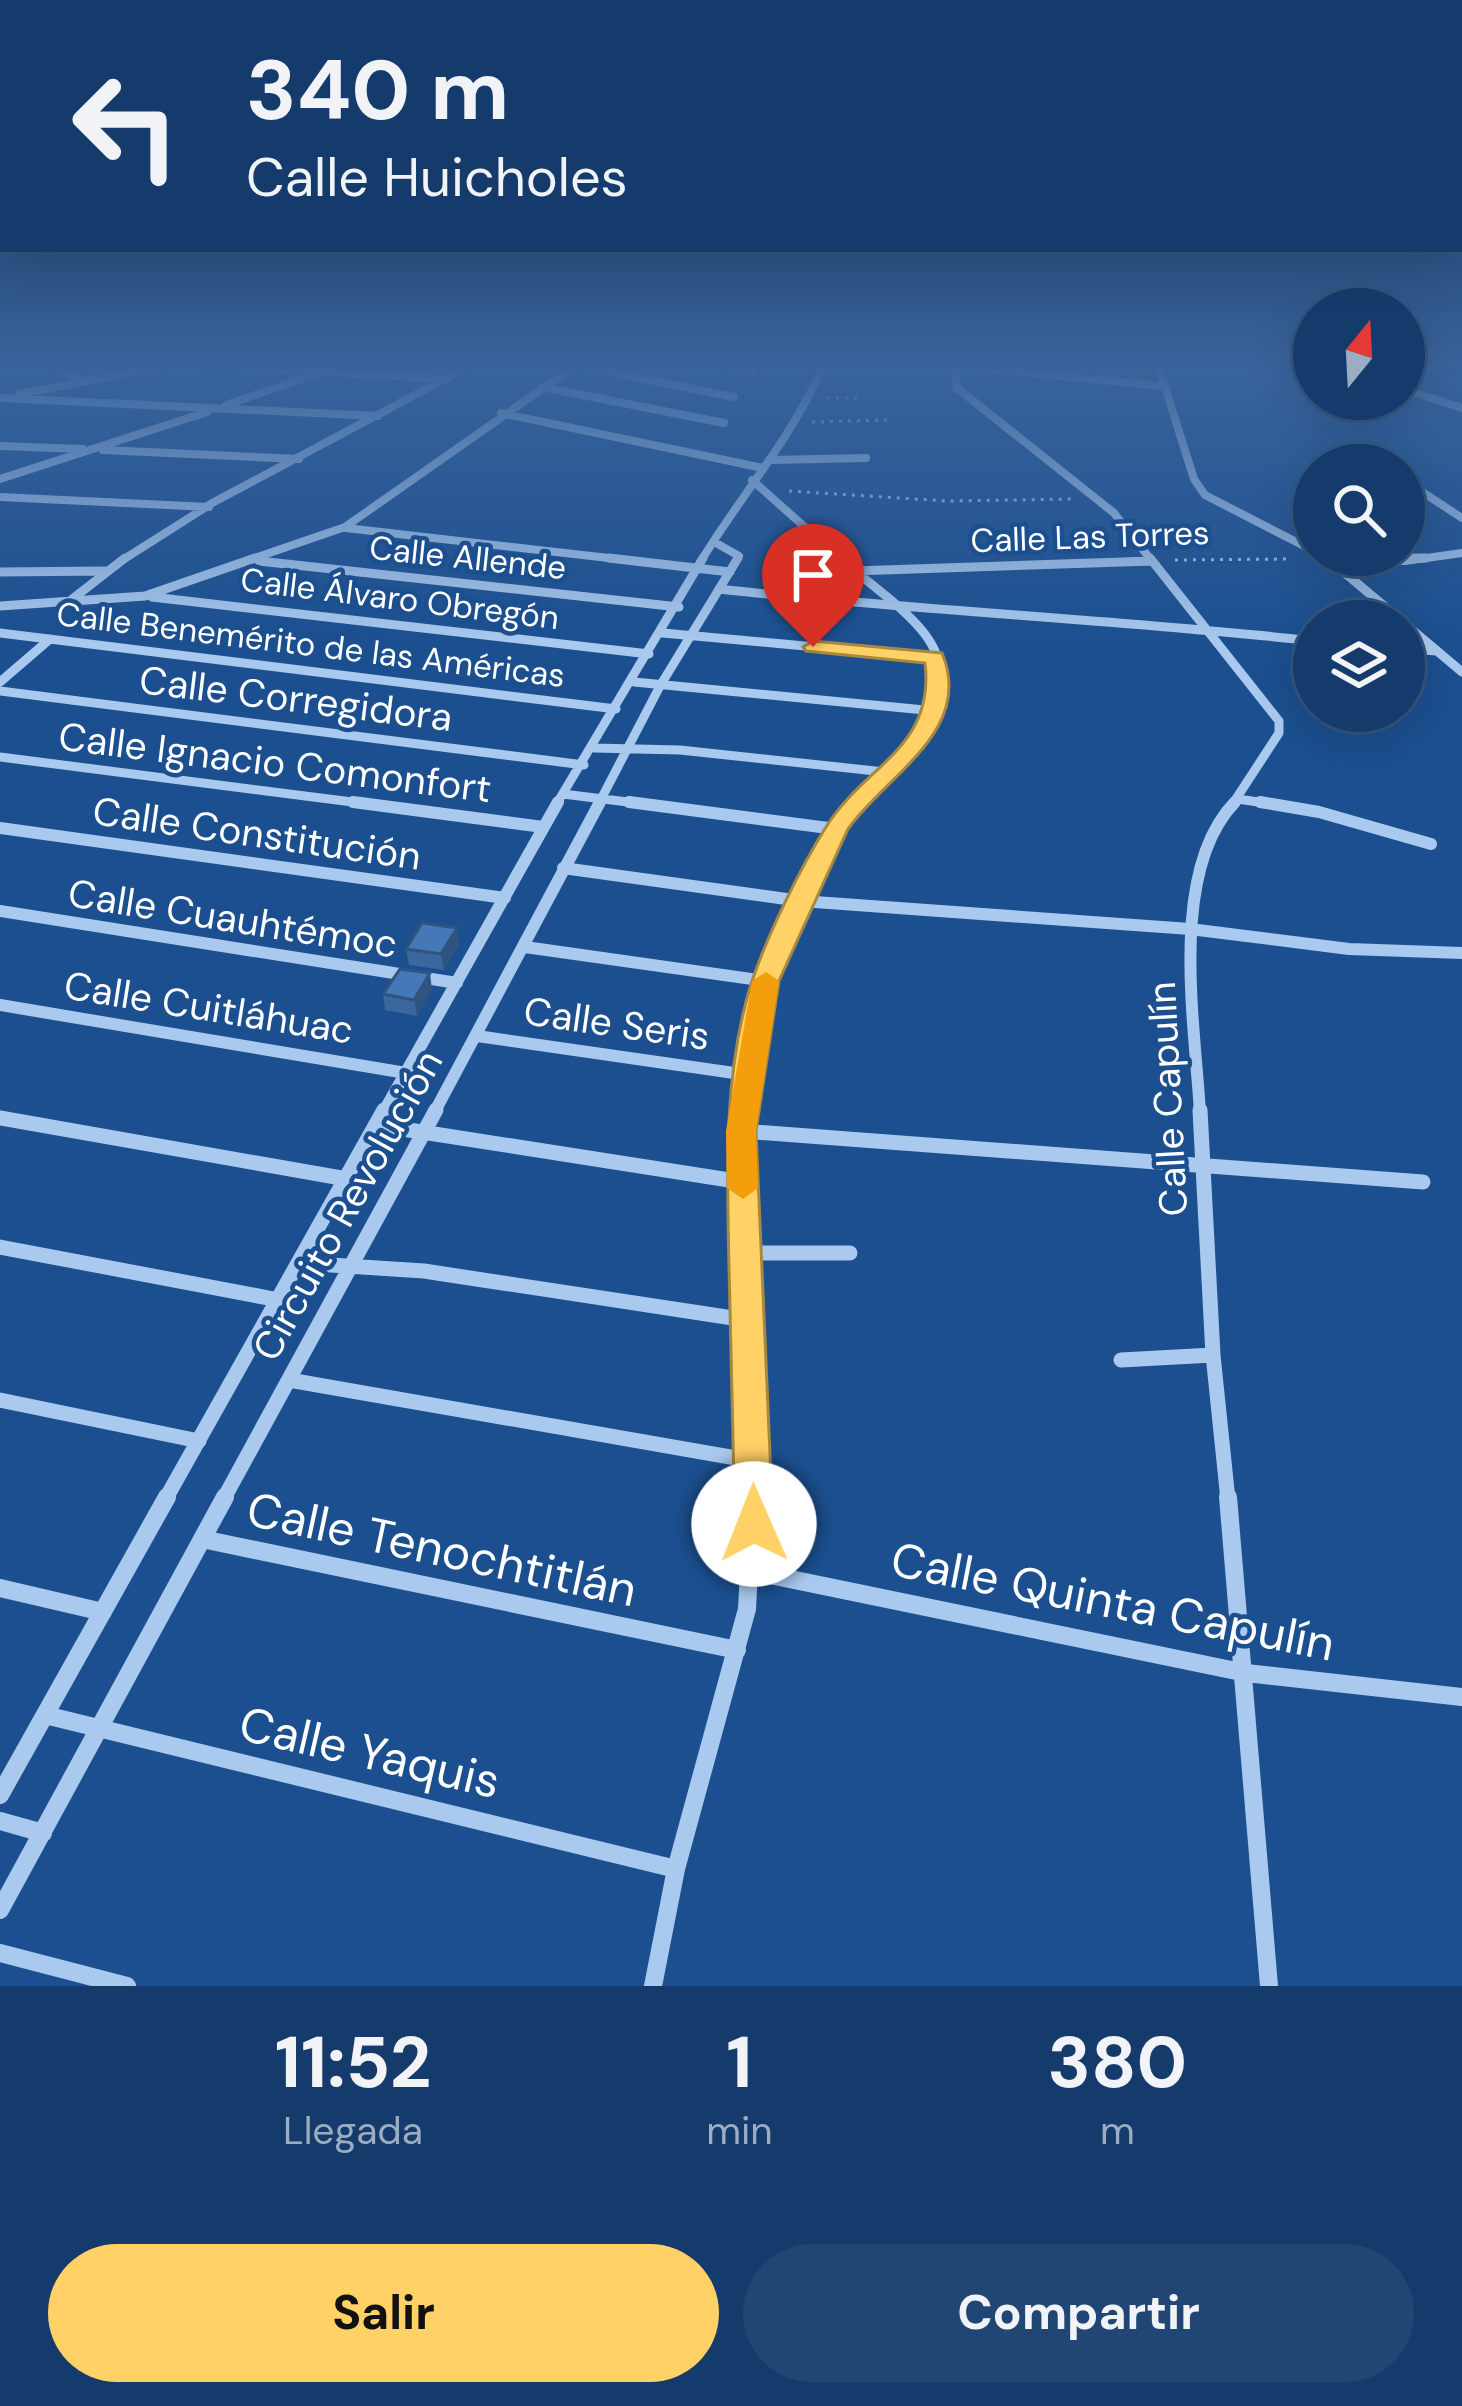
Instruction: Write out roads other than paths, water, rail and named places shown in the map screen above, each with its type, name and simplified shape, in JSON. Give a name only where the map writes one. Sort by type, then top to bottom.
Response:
[{"type":"street","points":[[0,479],[65,458]]},
{"type":"street","points":[[274,458],[302,459]]},
{"type":"street","points":[[0,606],[145,596],[345,527],[440,458]]},
{"type":"street","points":[[693,458],[763,474],[866,458]]},
{"type":"street","name":"Circuito Revolución","points":[[0,1796],[562,794],[773,458]]},
{"type":"street","name":"Calle Capulín","points":[[1045,458],[1100,501],[1280,721],[1279,733],[1238,799],[1212,826],[1190,929],[1213,1355],[1246,1673],[1269,1986]]},
{"type":"street","points":[[1187,458],[1205,494],[1293,540]]},
{"type":"street","points":[[70,601],[105,571],[302,459]]},
{"type":"street","points":[[653,1986],[676,1868],[737,1650],[751,1571],[753,1461],[741,1131],[766,981],[836,829],[854,804],[894,773],[934,711],[939,690],[926,635],[853,571],[763,474]]},
{"type":"street","points":[[1425,494],[1462,518]]},
{"type":"street","points":[[0,497],[212,507]]},
{"type":"street","points":[[345,527],[730,572],[739,556],[716,543]]},
{"type":"street","points":[[1425,558],[1462,553]]},
{"type":"street","name":"Calle Allende","points":[[251,560],[679,608]]},
{"type":"street","name":"Calle Las Torres","points":[[853,571],[1152,561]]},
{"type":"street","points":[[0,572],[105,571]]},
{"type":"street","name":"Circuito Revolución","points":[[0,1910],[477,1036],[661,686],[730,572]]},
{"type":"street","points":[[1347,576],[1376,600]]},
{"type":"street","points":[[719,589],[892,608],[1018,611],[1293,639]]},
{"type":"street","name":"Calle Álvaro Obregón","points":[[145,596],[649,654]]},
{"type":"street","name":"Calle Benemérito de las Américas","points":[[0,633],[616,709]]},
{"type":"street","points":[[663,633],[935,658]]},
{"type":"street","points":[[0,686],[50,639]]},
{"type":"street","points":[[1425,640],[1462,672]]},
{"type":"street","points":[[1425,650],[1438,651]]},
{"type":"street","points":[[634,682],[934,711]]},
{"type":"street","name":"Calle Corregidora","points":[[0,686],[584,765]]},
{"type":"street","points":[[594,748],[894,773]]},
{"type":"street","name":"Calle Ignacio Comonfort","points":[[0,757],[543,827]]},
{"type":"street","points":[[562,794],[836,829]]},
{"type":"street","points":[[1238,799],[1319,812],[1431,844]]},
{"type":"street","name":"Calle Constitución","points":[[0,828],[506,898]]},
{"type":"street","points":[[563,868],[801,901],[1190,929],[1349,949],[1462,953]]},
{"type":"street","name":"Calle Cuauhtémoc","points":[[0,911],[457,983]]},
{"type":"street","points":[[525,947],[766,981]]},
{"type":"street","name":"Calle Cuitláhuac","points":[[0,1005],[406,1073]]},
{"type":"street","name":"Calle Seris","points":[[477,1036],[748,1075]]},
{"type":"street","points":[[0,1118],[347,1179]]},
{"type":"street","points":[[377,1125],[742,1182]]},
{"type":"street","points":[[741,1131],[1205,1169],[1423,1181]]},
{"type":"street","points":[[0,1247],[279,1300]]},
{"type":"street","points":[[747,1253],[850,1253]]},
{"type":"street","points":[[300,1263],[424,1270],[746,1320]]},
{"type":"street","points":[[1121,1360],[1213,1355]]},
{"type":"street","points":[[289,1380],[753,1461]]},
{"type":"street","points":[[0,1400],[199,1442]]},
{"type":"street","name":"Calle Tenochtitlán","points":[[202,1539],[737,1650]]},
{"type":"street","name":"Calle Quinta Capulín","points":[[751,1571],[1246,1673],[1462,1697]]},
{"type":"street","points":[[0,1588],[104,1612]]},
{"type":"street","name":"Calle Yaquis","points":[[45,1715],[676,1868]]},
{"type":"street","points":[[0,1821],[43,1833]]},
{"type":"street","points":[[0,1954],[127,1986]]}]
